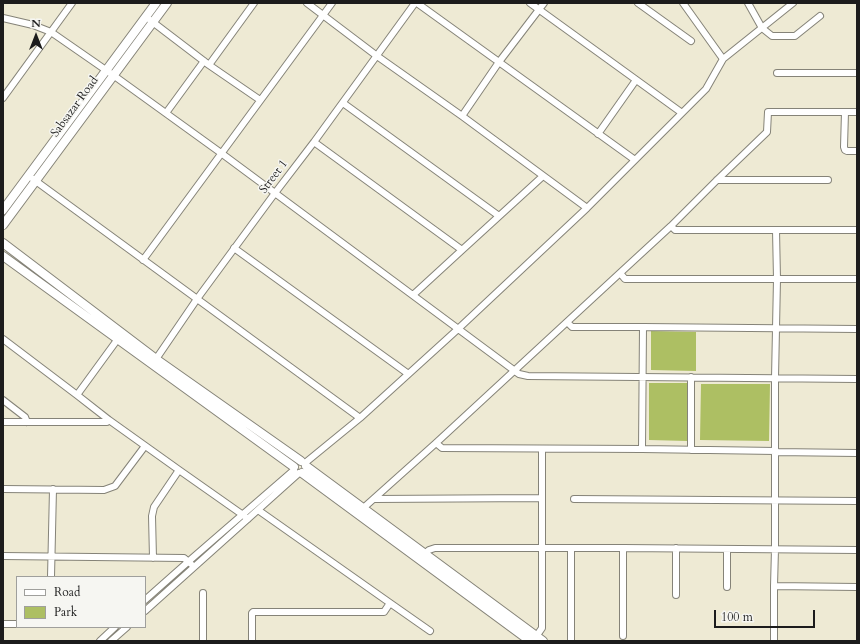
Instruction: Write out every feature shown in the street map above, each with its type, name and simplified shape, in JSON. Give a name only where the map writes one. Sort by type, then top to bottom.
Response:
[{"type":"street","points":[[3,98],[72,3]]},
{"type":"street","points":[[3,210],[28,175],[110,73],[145,17],[156,3]]},
{"type":"street","name":"Sabsazar Road","points":[[3,225],[36,181],[110,73],[167,3]]},
{"type":"street","points":[[166,113],[254,3]]},
{"type":"street","points":[[307,3],[377,56],[462,116],[587,208]]},
{"type":"street","points":[[143,260],[332,3]]},
{"type":"street","points":[[416,3],[635,160]]},
{"type":"street","name":"Street 1","points":[[154,362],[234,248],[416,3]]},
{"type":"street","points":[[530,3],[682,113]]},
{"type":"street","points":[[462,116],[499,62],[544,3]]},
{"type":"street","points":[[638,3],[691,41]]},
{"type":"street","points":[[683,3],[723,59]]},
{"type":"street","points":[[748,3],[762,28],[772,36],[795,36],[820,16]]},
{"type":"street","points":[[146,610],[300,467],[360,418],[458,329],[587,208],[706,89],[723,59],[793,3]]},
{"type":"street","points":[[145,17],[153,21],[207,63],[260,100]]},
{"type":"street","points":[[3,18],[33,25],[52,32],[221,153],[519,374],[528,376],[857,379]]},
{"type":"street","points":[[777,73],[857,73]]},
{"type":"street","points":[[598,134],[636,80]]},
{"type":"street","points":[[342,103],[499,216]]},
{"type":"street","points":[[360,510],[436,443],[671,226],[764,136],[767,132],[768,112],[857,112]]},
{"type":"street","points":[[845,112],[844,147],[847,151],[857,151]]},
{"type":"street","points":[[314,142],[462,250]]},
{"type":"street","points":[[28,175],[360,418]]},
{"type":"street","points":[[413,295],[543,176]]},
{"type":"street","points":[[717,180],[828,180]]},
{"type":"street","points":[[671,226],[675,230],[857,230]]},
{"type":"street","points":[[774,641],[777,279],[776,230]]},
{"type":"street","points":[[3,243],[154,362],[360,510],[536,640],[542,628],[542,449]]},
{"type":"street","points":[[234,248],[407,374]]},
{"type":"street","points":[[3,256],[120,336]]},
{"type":"street","points":[[620,273],[625,279],[857,279]]},
{"type":"street","points":[[567,322],[572,327],[857,329]]},
{"type":"street","points":[[642,449],[644,377],[643,327]]},
{"type":"street","points":[[77,395],[120,336]]},
{"type":"street","points":[[3,339],[109,420],[245,517]]},
{"type":"street","points":[[690,377],[691,450]]},
{"type":"street","points":[[3,400],[25,417],[26,422]]},
{"type":"street","points":[[3,422],[107,422],[109,420]]},
{"type":"street","points":[[436,443],[442,448],[642,449],[857,453]]},
{"type":"street","points":[[3,489],[104,490],[115,486],[145,446]]},
{"type":"street","points":[[146,599],[189,561],[245,517],[258,510],[300,467]]},
{"type":"street","points":[[153,558],[152,516],[154,507],[179,470]]},
{"type":"street","points":[[51,576],[53,489]]},
{"type":"street","points":[[374,499],[541,498]]},
{"type":"street","points":[[574,500],[857,501]]},
{"type":"street","points":[[258,510],[430,630]]},
{"type":"street","points":[[422,556],[432,548],[542,547],[857,550]]},
{"type":"street","points":[[571,548],[571,641]]},
{"type":"street","points":[[623,636],[624,548]]},
{"type":"street","points":[[676,548],[676,595]]},
{"type":"street","points":[[727,549],[728,587]]},
{"type":"street","points":[[3,556],[184,558],[194,567]]},
{"type":"street","points":[[774,586],[857,587]]},
{"type":"street","points":[[203,593],[204,641]]},
{"type":"street","points":[[252,641],[252,613],[254,612],[384,612],[390,603]]},
{"type":"street","points":[[3,624],[16,624]]},
{"type":"street","points":[[100,641],[114,628]]},
{"type":"street","points":[[111,641],[126,628]]},
{"type":"green space","points":[[651,331],[696,332],[696,371],[651,370]]},
{"type":"green space","points":[[649,383],[689,383],[688,441],[649,440]]},
{"type":"green space","points":[[701,384],[770,384],[769,441],[700,440]]}]
